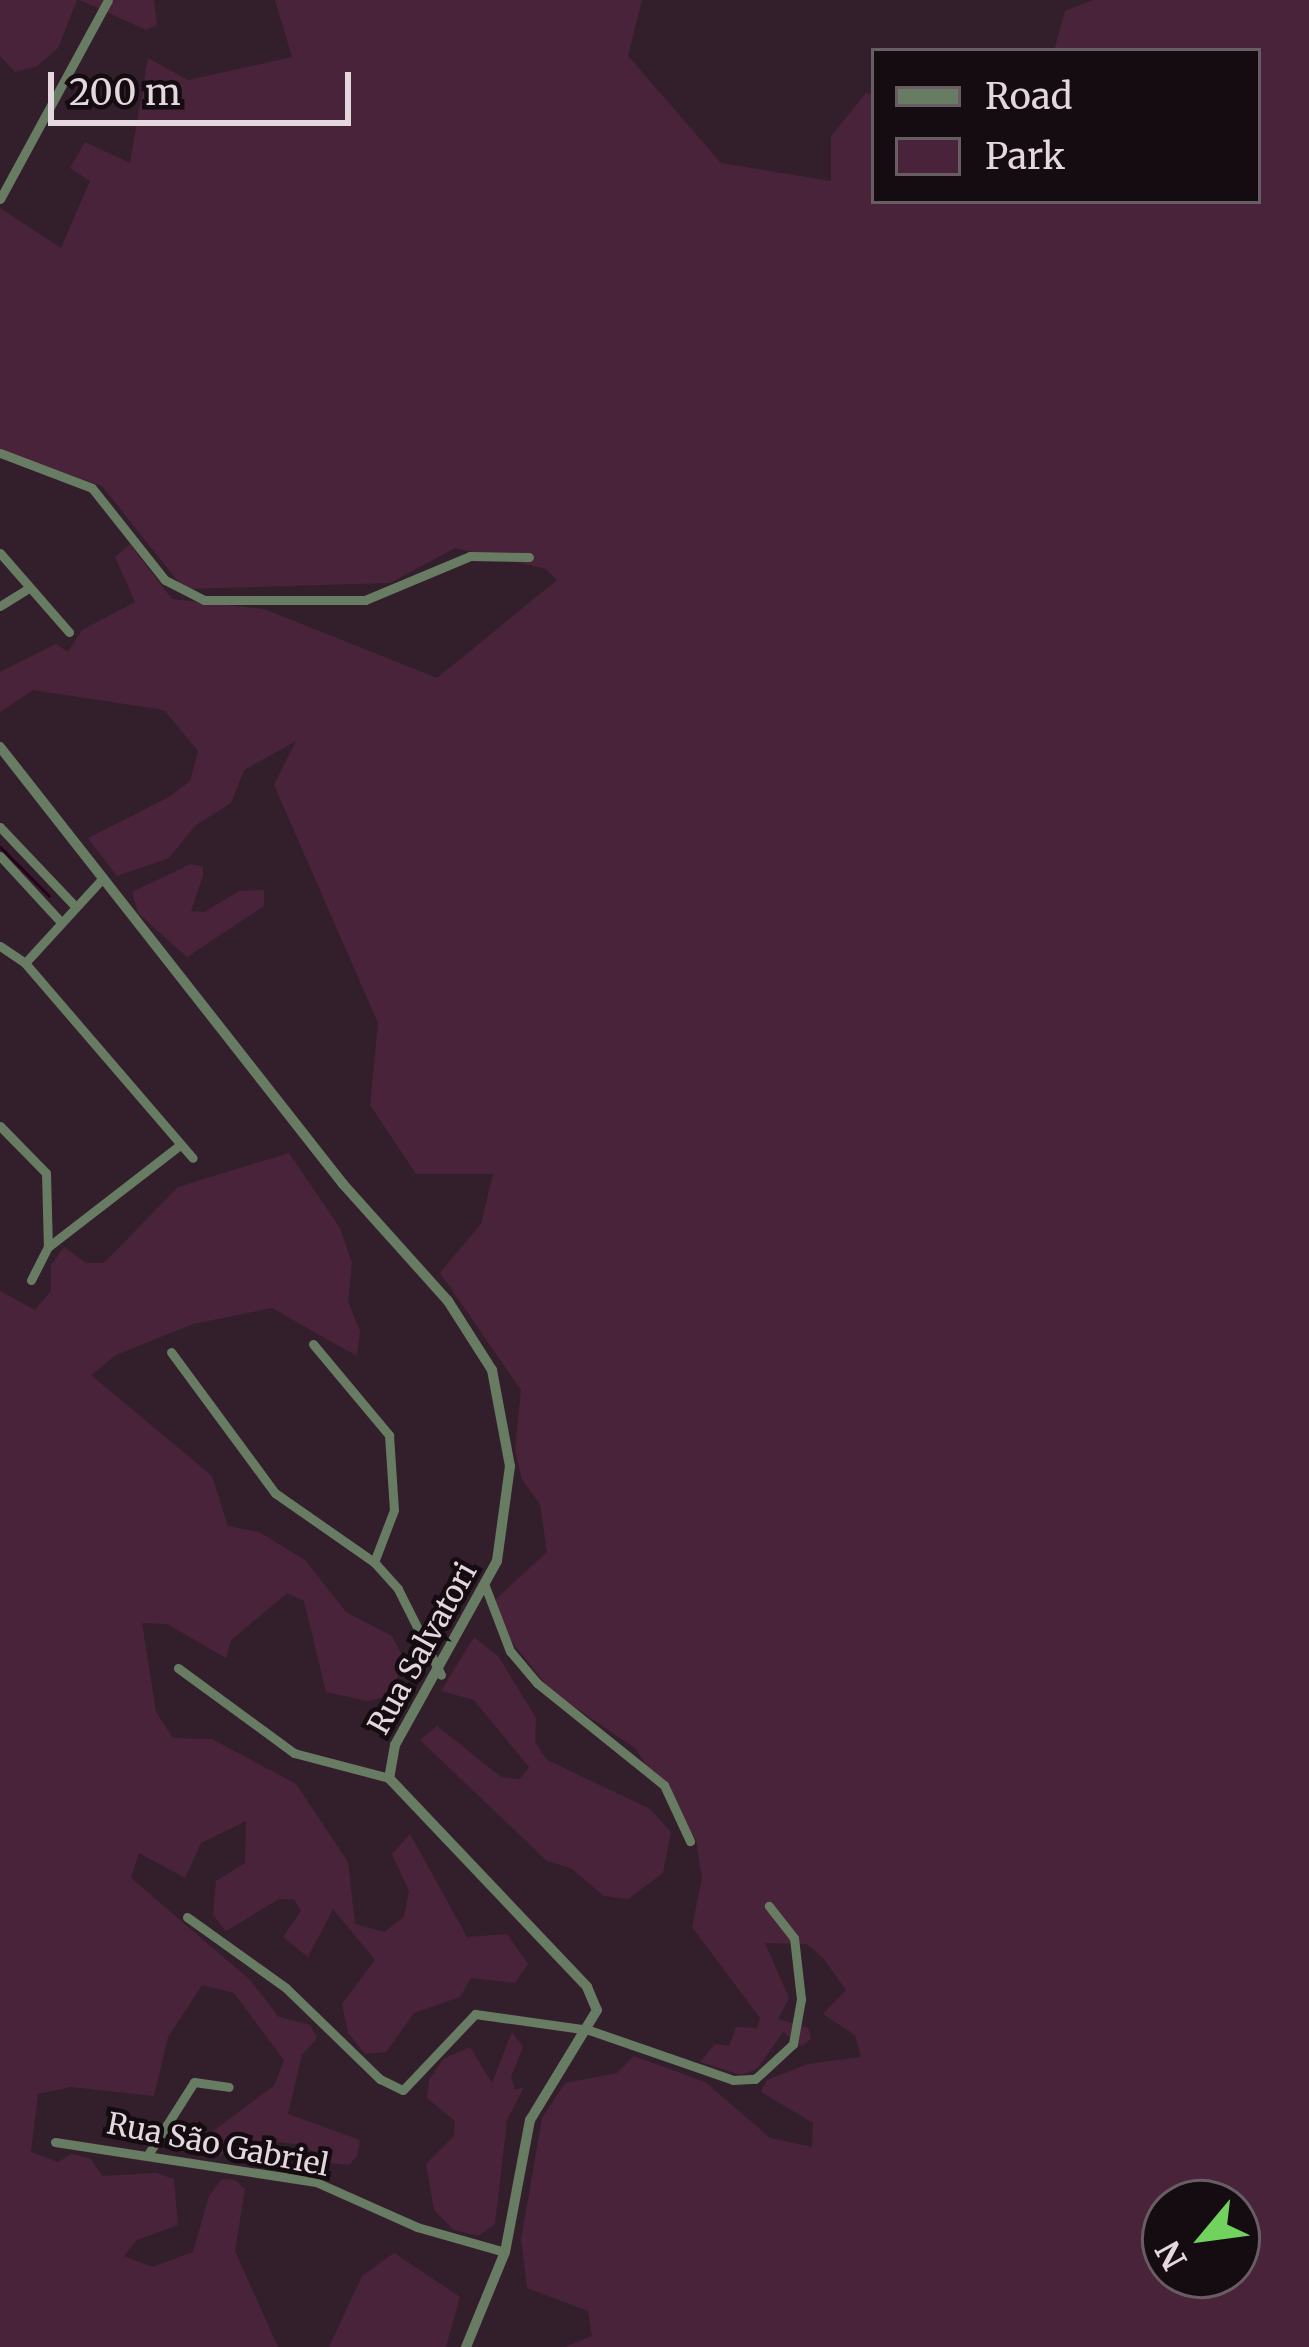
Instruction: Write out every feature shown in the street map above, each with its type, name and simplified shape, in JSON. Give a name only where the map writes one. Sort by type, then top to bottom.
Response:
[{"type":"street","points":[[1,200],[108,0]]},
{"type":"street","points":[[0,453],[92,488],[165,580],[204,600],[365,600],[470,556],[530,557]]},
{"type":"street","points":[[0,553],[69,632]]},
{"type":"street","points":[[0,606],[29,588]]},
{"type":"street","name":"Rua Salvatori","points":[[0,748],[343,1184],[476,1337],[507,1423],[508,1515],[485,1586],[441,1675],[395,1745],[389,1778],[587,1987],[597,2010],[589,2030]]},
{"type":"street","points":[[0,827],[76,907]]},
{"type":"street","points":[[0,856],[62,922]]},
{"type":"street","points":[[25,963],[103,878]]},
{"type":"street","points":[[0,946],[25,963],[193,1158]]},
{"type":"street","points":[[0,1126],[46,1173],[48,1247]]},
{"type":"street","points":[[31,1280],[48,1247],[180,1144]]},
{"type":"street","points":[[313,1344],[388,1435],[394,1510],[374,1562]]},
{"type":"street","points":[[171,1352],[275,1493],[374,1562],[407,1603],[441,1675]]},
{"type":"street","points":[[485,1586],[510,1651],[537,1683],[664,1785],[690,1841]]},
{"type":"street","points":[[178,1668],[294,1753],[389,1778]]},
{"type":"street","points":[[187,1917],[286,1988],[394,2089],[413,2083],[475,2014],[589,2030],[733,2080],[765,2072],[793,2044],[801,1999],[794,1938],[769,1906]]},
{"type":"street","points":[[466,2347],[506,2252],[530,2120],[589,2030]]},
{"type":"street","points":[[149,2153],[194,2083],[229,2087]]},
{"type":"street","name":"Rua São Gabriel","points":[[55,2142],[316,2182],[417,2227],[506,2252]]},
{"type":"green space","points":[[0,0],[77,0],[58,48],[37,66],[15,72],[0,56]]},
{"type":"green space","points":[[80,0],[154,0],[157,25],[146,30]]},
{"type":"green space","points":[[275,0],[642,0],[628,56],[721,163],[831,181],[831,136],[866,93],[871,94],[871,204],[1261,204],[1261,48],[1055,48],[1065,11],[1093,0],[1309,0],[1309,2347],[565,2347],[592,2336],[588,2311],[527,2288],[521,2240],[542,2118],[565,2083],[617,2073],[634,2056],[705,2082],[770,2138],[812,2147],[813,2123],[761,2092],[767,2080],[808,2064],[861,2057],[855,2035],[823,2014],[846,1990],[823,1958],[807,1944],[765,1943],[789,1998],[778,2019],[808,2028],[811,2039],[802,2046],[783,2032],[757,2069],[741,2075],[700,2062],[715,2044],[729,2046],[736,2027],[757,2028],[760,2018],[692,1927],[702,1878],[696,1840],[635,1748],[551,1691],[505,1633],[495,1600],[547,1552],[540,1504],[522,1480],[515,1450],[521,1390],[440,1273],[481,1224],[493,1174],[416,1174],[370,1105],[378,1023],[274,785],[296,741],[244,770],[231,803],[196,825],[169,858],[117,876],[88,838],[169,797],[190,781],[198,751],[164,710],[33,690],[0,712],[0,672],[56,644],[68,652],[82,630],[135,602],[115,557],[130,544],[172,599],[264,609],[437,678],[557,580],[546,569],[455,548],[390,583],[184,589],[102,486],[0,450],[0,208],[61,248],[90,181],[70,168],[85,142],[130,163],[148,58],[188,80],[292,57]]},
{"type":"green space","points":[[191,864],[203,867],[203,876],[191,911],[204,912],[239,891],[264,890],[264,906],[187,957],[138,913],[132,892]]},
{"type":"green space","points":[[289,1153],[340,1228],[352,1263],[348,1302],[360,1331],[357,1356],[272,1308],[193,1324],[116,1355],[91,1375],[212,1476],[228,1526],[259,1532],[305,1560],[346,1612],[392,1636],[404,1659],[390,1696],[367,1701],[326,1692],[304,1601],[287,1593],[231,1640],[226,1658],[167,1624],[142,1623],[156,1712],[173,1738],[212,1739],[296,1784],[348,1862],[355,1924],[384,1932],[404,1917],[409,1891],[392,1854],[410,1834],[467,1937],[507,1934],[528,1964],[515,1983],[471,1978],[460,1997],[414,2013],[386,2052],[365,2054],[348,2033],[342,2004],[375,1960],[333,1909],[308,1957],[283,1937],[301,1911],[294,1899],[279,1899],[226,1931],[213,1915],[216,1881],[245,1863],[246,1821],[201,1843],[185,1878],[139,1853],[131,1878],[249,1979],[279,2017],[310,2025],[317,2038],[302,2055],[288,2114],[360,2140],[357,2156],[349,2165],[329,2163],[303,2145],[279,2142],[237,2145],[220,2156],[208,2150],[212,2132],[274,2086],[284,2060],[234,1993],[202,1985],[168,2037],[154,2096],[71,2087],[38,2094],[31,2152],[58,2162],[72,2154],[91,2159],[102,2176],[156,2173],[174,2179],[178,2225],[137,2240],[124,2256],[152,2267],[193,2252],[209,2196],[222,2179],[235,2180],[245,2189],[235,2251],[278,2347],[0,2347],[0,1291],[35,1310],[51,1291],[51,1265],[64,1247],[86,1263],[104,1263],[178,1187]]},
{"type":"green space","points":[[474,1637],[498,1656],[536,1718],[535,1742],[547,1760],[650,1809],[671,1832],[663,1873],[628,1899],[604,1896],[571,1868],[547,1861],[420,1740],[437,1726],[501,1777],[520,1779],[529,1767],[474,1700],[441,1691]]},
{"type":"green space","points":[[512,2032],[523,2047],[511,2077],[515,2090],[524,2087],[507,2120],[495,2224],[478,2236],[454,2230],[434,2210],[426,2164],[454,2136],[455,2121],[427,2098],[429,2080],[443,2059],[470,2047],[492,2083]]},
{"type":"green space","points":[[394,2253],[460,2297],[446,2347],[329,2347],[362,2276]]},
{"type":"waterway","points":[[0,847],[49,896]]}]
